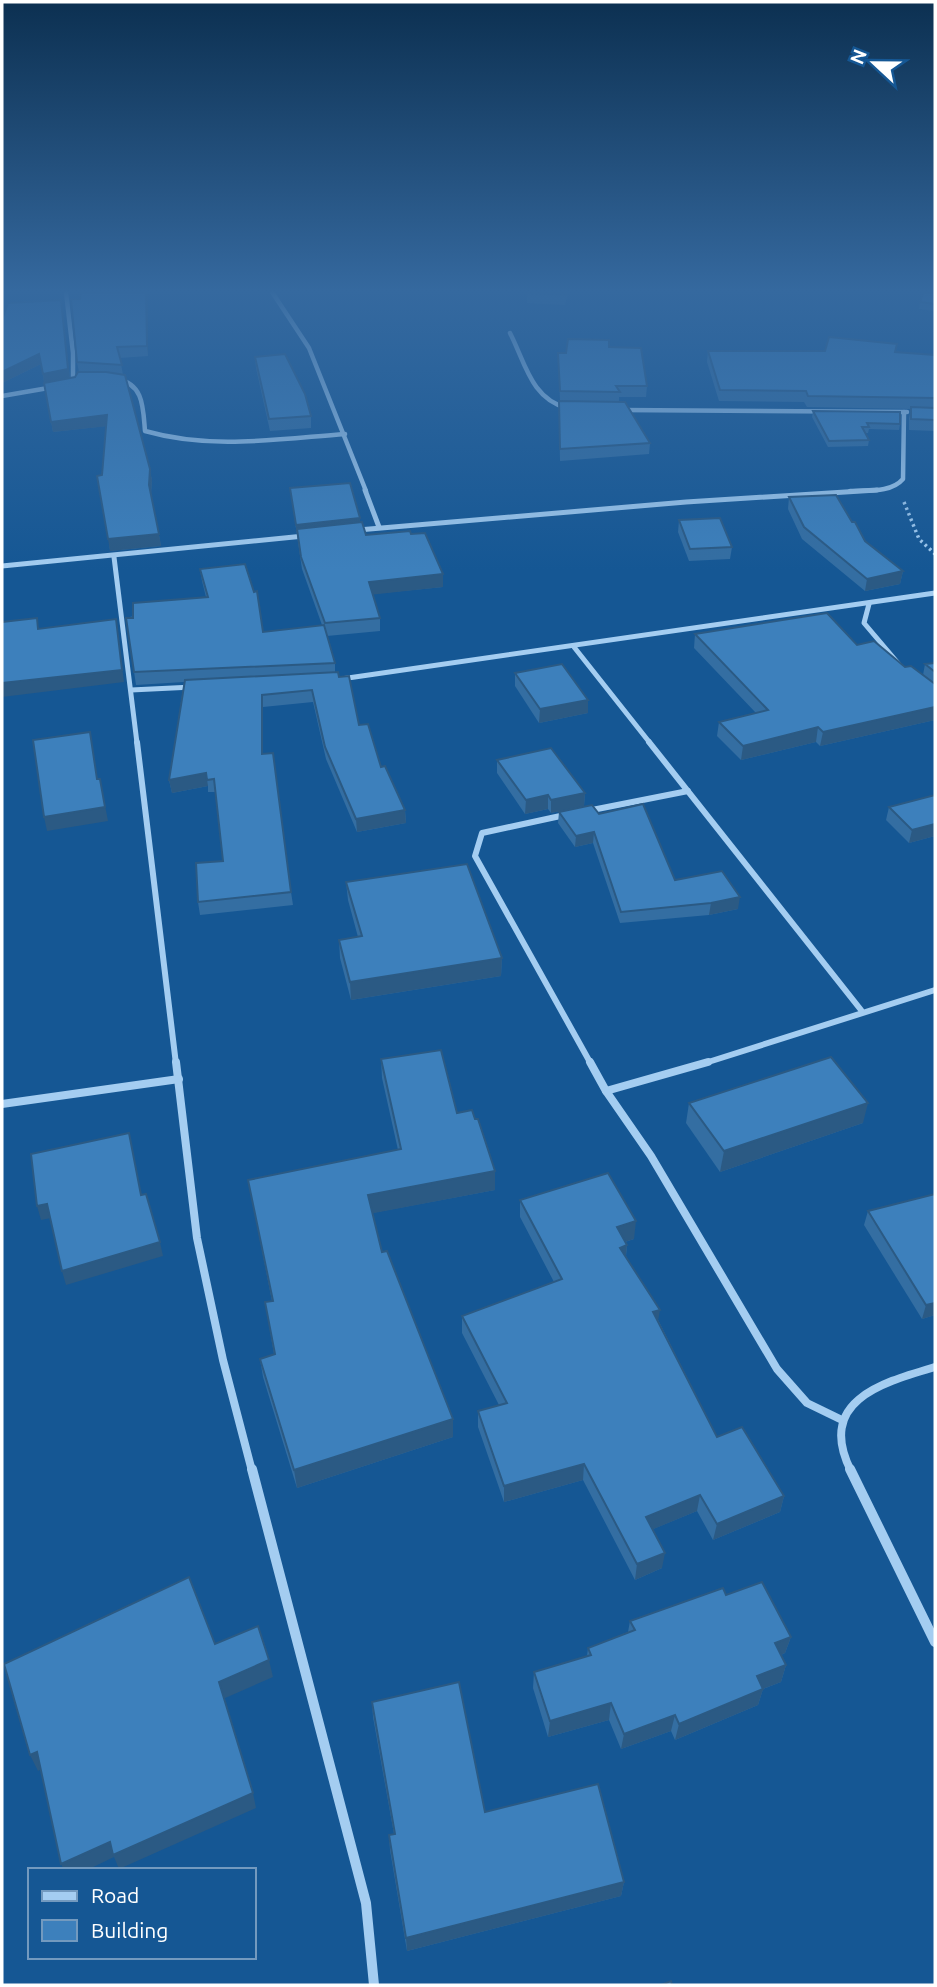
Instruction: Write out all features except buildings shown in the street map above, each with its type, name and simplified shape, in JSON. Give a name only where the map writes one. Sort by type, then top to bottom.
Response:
[{"type":"street","points":[[2,396],[65,385]]},
{"type":"street","points":[[135,385],[144,410],[145,431],[165,439],[197,443],[345,433]]},
{"type":"street","points":[[325,385],[379,527]]},
{"type":"street","points":[[534,385],[544,400],[558,408],[571,409]]},
{"type":"street","points":[[610,410],[733,409],[915,413]]},
{"type":"street","points":[[352,530],[686,502],[872,491],[897,486],[904,479],[904,412]]},
{"type":"street","points":[[2,566],[114,557],[313,535]]},
{"type":"street","points":[[114,557],[200,1251],[223,1360],[366,1903],[374,1985]]},
{"type":"street","points":[[328,681],[935,593]]},
{"type":"street","points":[[869,604],[864,624],[870,634],[901,663],[905,673]]},
{"type":"street","points":[[575,647],[861,1010]]},
{"type":"street","points":[[131,690],[197,687]]},
{"type":"street","points":[[688,791],[495,829],[482,833],[475,856],[606,1091],[651,1156],[777,1369],[807,1403],[842,1420]]},
{"type":"street","points":[[606,1091],[665,1077],[861,1010],[935,989]]},
{"type":"street","points":[[2,1104],[179,1079]]},
{"type":"street","points":[[935,1367],[893,1381],[858,1399],[842,1420],[842,1453],[935,1643]]},
{"type":"path","points":[[897,486],[919,539],[935,554]]}]
